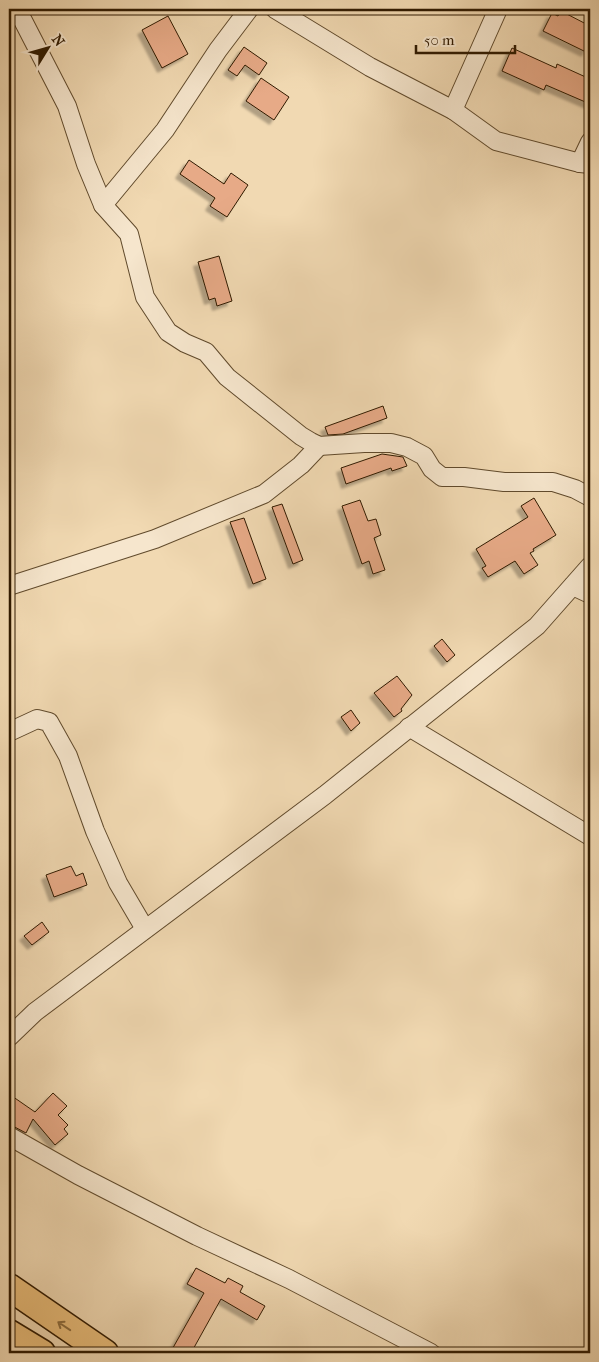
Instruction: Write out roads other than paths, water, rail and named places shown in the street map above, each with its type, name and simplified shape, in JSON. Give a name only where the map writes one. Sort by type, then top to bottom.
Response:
[{"type":"highway","points":[[9,1288],[104,1353]]},
{"type":"highway","points":[[9,1334],[42,1353]]},
{"type":"street","points":[[17,9],[67,106],[86,164],[103,206],[129,234],[145,297],[168,332],[185,344],[206,352],[227,377],[301,436],[319,446],[346,443],[391,443],[407,447],[424,456],[432,469],[442,477],[464,477],[504,482],[553,482],[575,488],[590,497]]},
{"type":"street","points":[[103,206],[165,130],[218,50],[249,9]]},
{"type":"street","points":[[275,9],[370,67],[453,110],[496,141],[585,163],[590,142]]},
{"type":"street","points":[[453,110],[498,9]]},
{"type":"street","points":[[9,586],[155,539],[264,494],[301,465],[319,446]]},
{"type":"street","points":[[9,1037],[35,1012],[325,795],[537,626],[590,566]]},
{"type":"street","points":[[573,586],[590,594]]},
{"type":"street","points":[[9,732],[37,719],[49,722],[68,756],[94,831],[110,866],[145,928]]},
{"type":"street","points":[[409,727],[590,836]]},
{"type":"street","points":[[9,1022],[35,1012]]},
{"type":"street","points":[[9,1136],[78,1175],[181,1228],[289,1279],[431,1353]]}]
